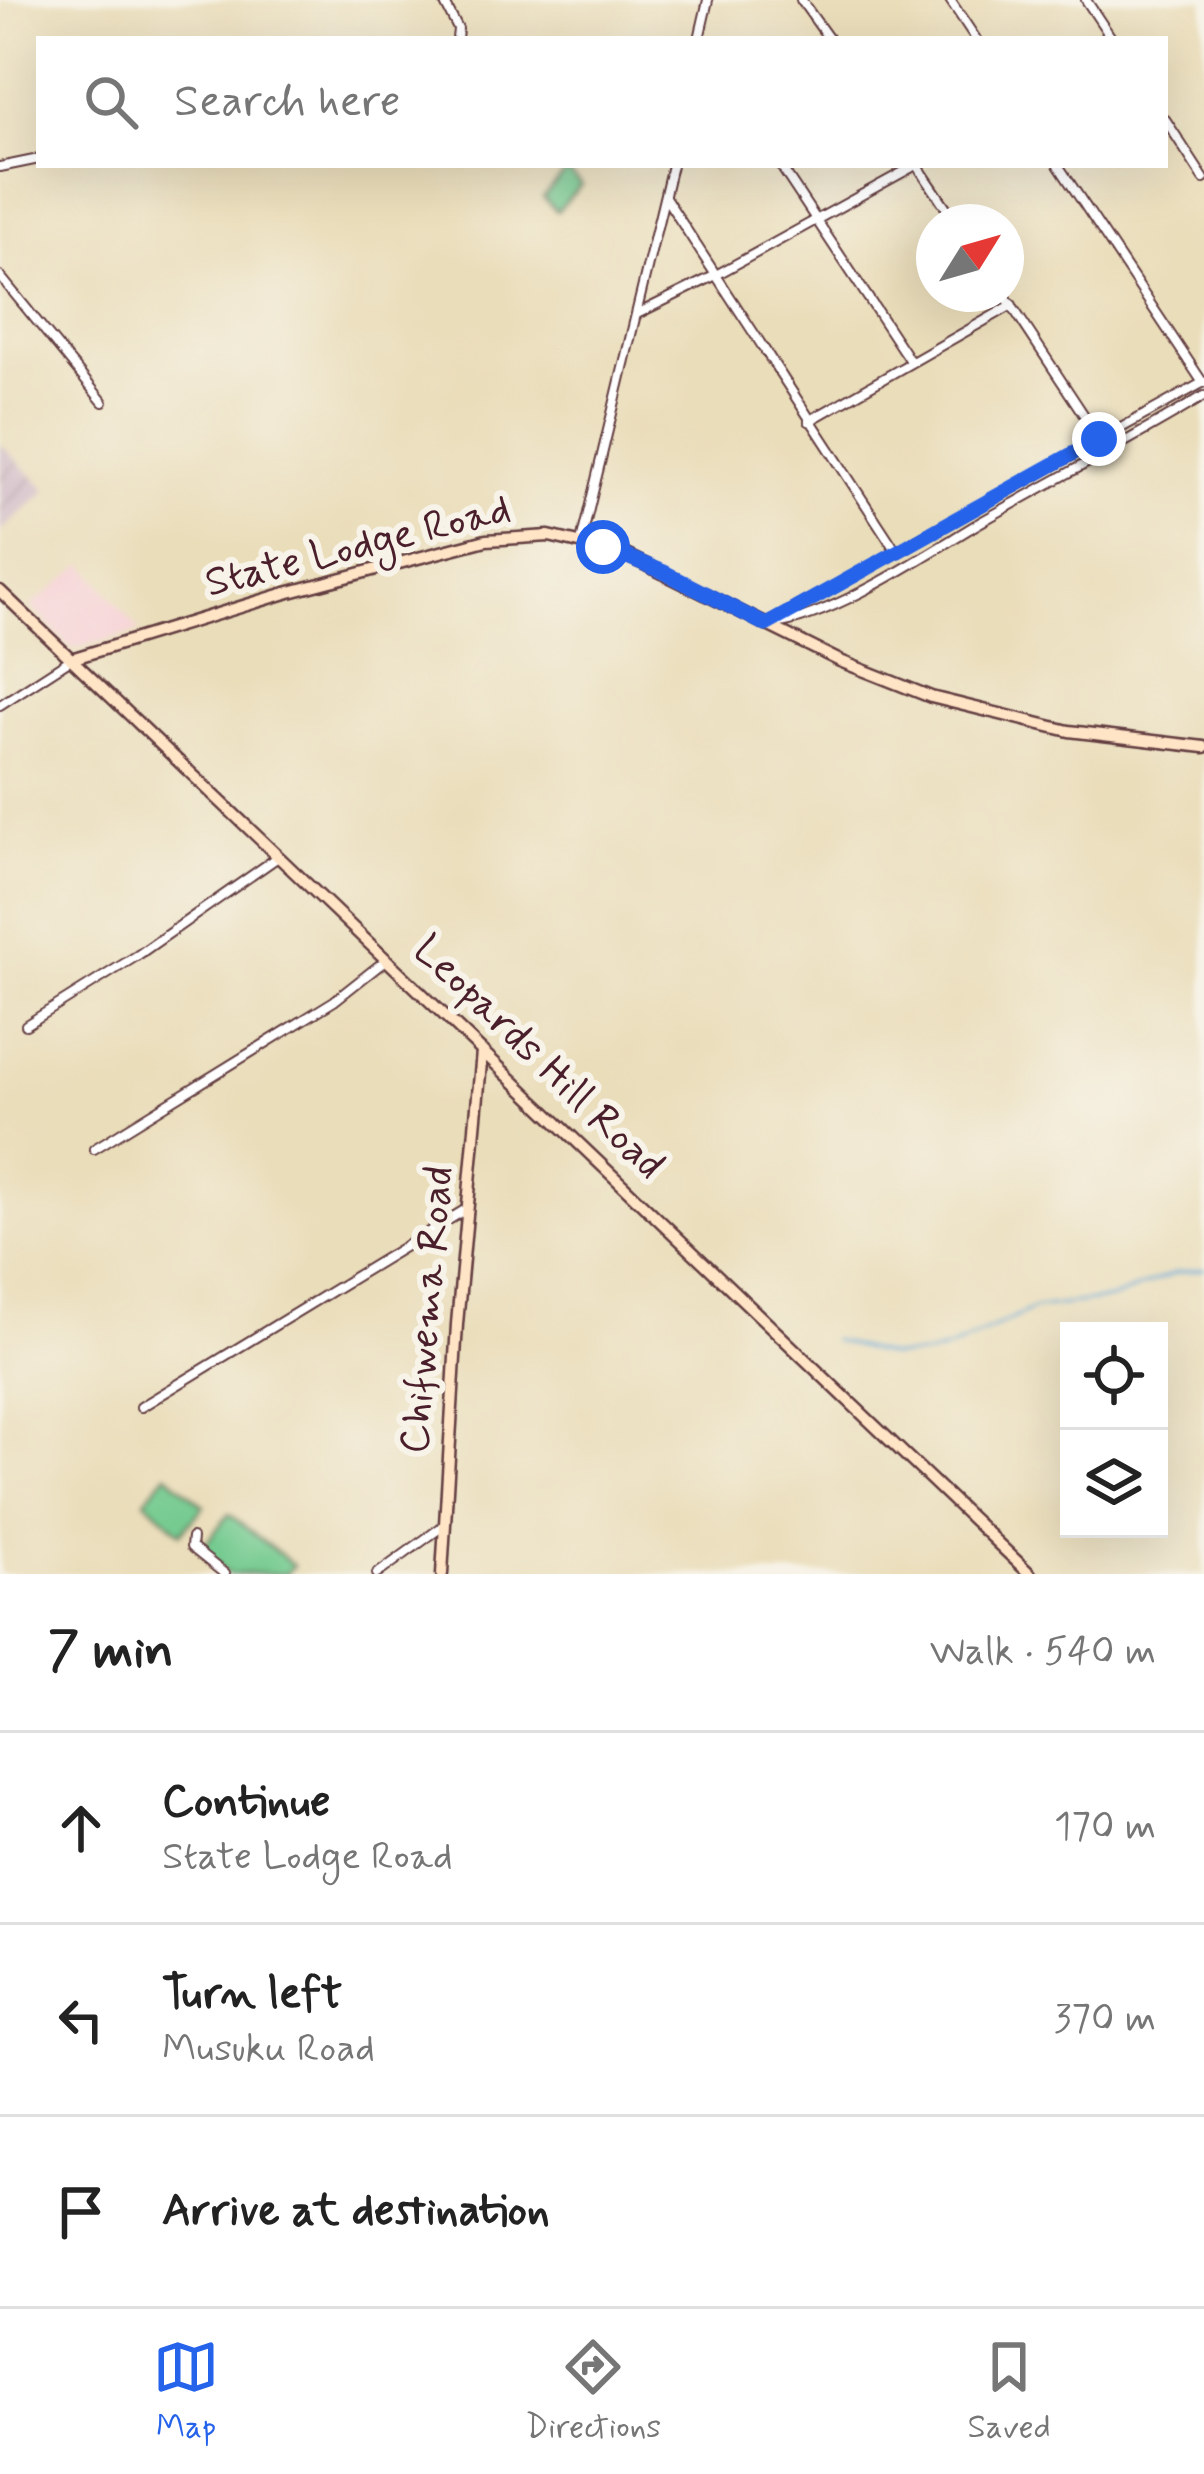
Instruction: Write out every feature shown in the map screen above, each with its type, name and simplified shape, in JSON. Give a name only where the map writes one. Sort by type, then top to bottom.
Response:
[{"type":"street","points":[[443,0],[457,36]]},
{"type":"street","points":[[700,36],[708,0]]},
{"type":"street","points":[[802,0],[827,36]]},
{"type":"street","points":[[950,0],[974,36]]},
{"type":"street","points":[[1086,0],[1110,36]]},
{"type":"street","points":[[1168,124],[1204,178]]},
{"type":"street","points":[[0,167],[36,160]]},
{"type":"street","points":[[581,542],[671,168]]},
{"type":"street","points":[[782,168],[910,361]]},
{"type":"street","points":[[636,314],[912,168]]},
{"type":"street","points":[[919,168],[944,204]]},
{"type":"street","points":[[766,625],[1203,382],[1060,168]]},
{"type":"street","points":[[665,197],[896,551]]},
{"type":"street","points":[[0,276],[103,402]]},
{"type":"street","points":[[809,422],[999,312]]},
{"type":"street","points":[[1017,312],[1099,439]]},
{"type":"street","points":[[766,625],[789,622],[883,579],[1204,396]]},
{"type":"street","name":"State Lodge Road","points":[[70,659],[286,593],[486,540],[538,536],[622,553],[840,661],[931,697],[1070,731],[1204,747]]},
{"type":"street","name":"Leopards Hill Road","points":[[0,591],[1030,1574]]},
{"type":"street","points":[[0,705],[70,659]]},
{"type":"street","points":[[26,1025],[138,955],[279,856]]},
{"type":"street","points":[[94,1150],[334,1001],[387,959]]},
{"type":"street","name":"Chifwema Road","points":[[442,1574],[457,1324],[482,1052]]},
{"type":"street","points":[[141,1407],[470,1207]]},
{"type":"street","points":[[376,1574],[445,1525]]},
{"type":"street","points":[[192,1538],[191,1547],[225,1574]]},
{"type":"shaded area","points":[[0,444],[47,490],[0,532]]},
{"type":"shaded area","points":[[84,564],[140,631],[72,649],[31,606]]},
{"type":"green space","points":[[567,171],[581,185],[557,211],[543,197]]},
{"type":"green space","points":[[167,1474],[204,1506],[181,1533],[145,1500]]},
{"type":"green space","points":[[229,1514],[293,1565],[286,1574],[229,1574],[200,1550]]},
{"type":"waterway","points":[[833,1340],[890,1356],[928,1355],[1035,1308],[1110,1299],[1175,1273],[1204,1269]]},
{"type":"route","points":[[603,547],[664,572],[766,625],[1099,439]]}]
